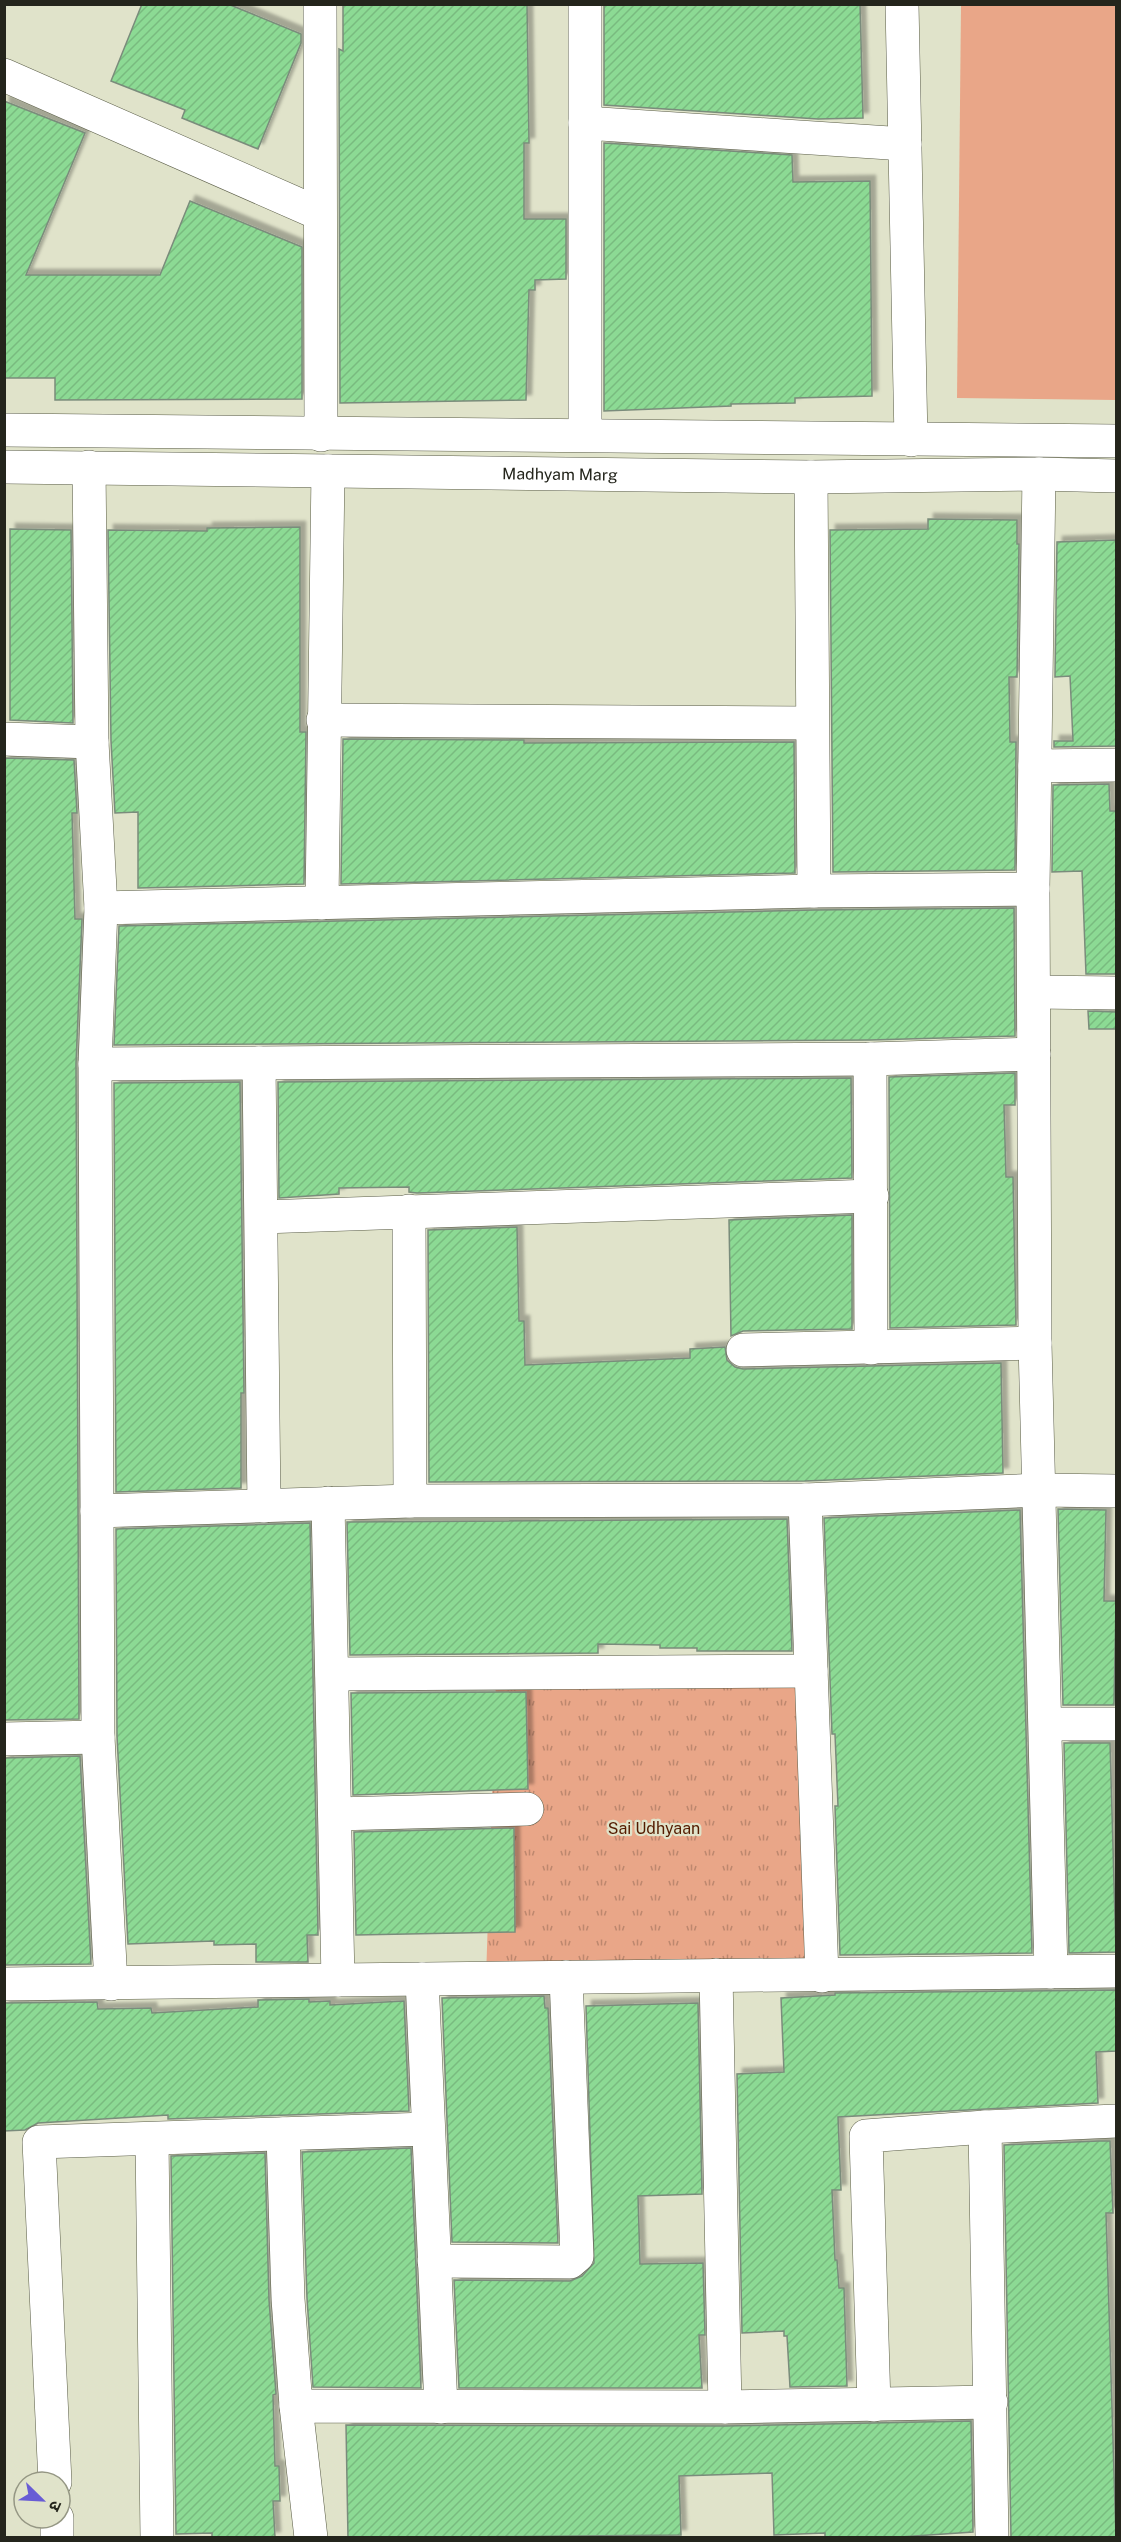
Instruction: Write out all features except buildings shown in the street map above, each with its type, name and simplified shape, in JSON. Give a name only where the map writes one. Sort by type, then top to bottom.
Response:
[{"type":"street","points":[[320,4],[321,435]]},
{"type":"street","points":[[585,4],[585,435]]},
{"type":"street","points":[[902,4],[911,440]]},
{"type":"street","points":[[4,75],[320,214]]},
{"type":"street","points":[[585,123],[905,144]]},
{"type":"street","points":[[4,430],[321,435],[585,435],[1116,441]]},
{"type":"street","name":"Madhyam Marg","points":[[4,467],[810,477],[1039,474],[1116,476]]},
{"type":"street","points":[[89,467],[92,742],[101,908],[95,1064],[98,1737],[111,1984]]},
{"type":"street","points":[[322,903],[328,471]]},
{"type":"street","points":[[1039,474],[1033,889],[1035,1343],[1047,1724],[1051,1971]]},
{"type":"street","points":[[810,477],[814,891]]},
{"type":"street","points":[[323,720],[812,723]]},
{"type":"street","points":[[4,739],[92,742]]},
{"type":"street","points":[[1035,766],[1116,765]]},
{"type":"street","points":[[101,908],[814,891],[1033,889]]},
{"type":"street","points":[[1034,992],[1116,993]]},
{"type":"street","points":[[95,1064],[870,1059],[1034,1054]]},
{"type":"street","points":[[870,1059],[871,1348]]},
{"type":"street","points":[[259,1062],[264,1506]]},
{"type":"street","points":[[262,1217],[872,1196]]},
{"type":"street","points":[[409,1211],[410,1501]]},
{"type":"street","points":[[742,1350],[1035,1343]]},
{"type":"street","points":[[97,1511],[410,1501],[805,1500],[1041,1490],[1116,1491]]},
{"type":"street","points":[[805,1500],[822,1976]]},
{"type":"street","points":[[328,1503],[338,1980]]},
{"type":"street","points":[[332,1674],[811,1671]]},
{"type":"street","points":[[1047,1724],[1116,1724]]},
{"type":"street","points":[[4,1739],[98,1737]]},
{"type":"street","points":[[335,1814],[527,1809]]},
{"type":"street","points":[[4,1984],[1116,1971]]},
{"type":"street","points":[[716,1975],[726,2407]]},
{"type":"street","points":[[434,2261],[570,2262],[577,2256],[566,1977]]},
{"type":"street","points":[[422,1979],[441,2407]]},
{"type":"street","points":[[874,2405],[866,2136],[985,2127],[1116,2121]]},
{"type":"street","points":[[985,2127],[992,2538]]},
{"type":"street","points":[[54,2470],[39,2142],[428,2129]]},
{"type":"street","points":[[283,2134],[288,2299],[296,2406],[311,2538]]},
{"type":"street","points":[[152,2139],[157,2538]]},
{"type":"street","points":[[296,2406],[726,2407],[991,2402]]},
{"type":"green space","points":[[961,5],[1116,5],[1116,400],[957,398]]},
{"type":"green space","name":"Sai Udhyaan","points":[[496,1678],[811,1679],[822,1976],[486,1978]]}]
